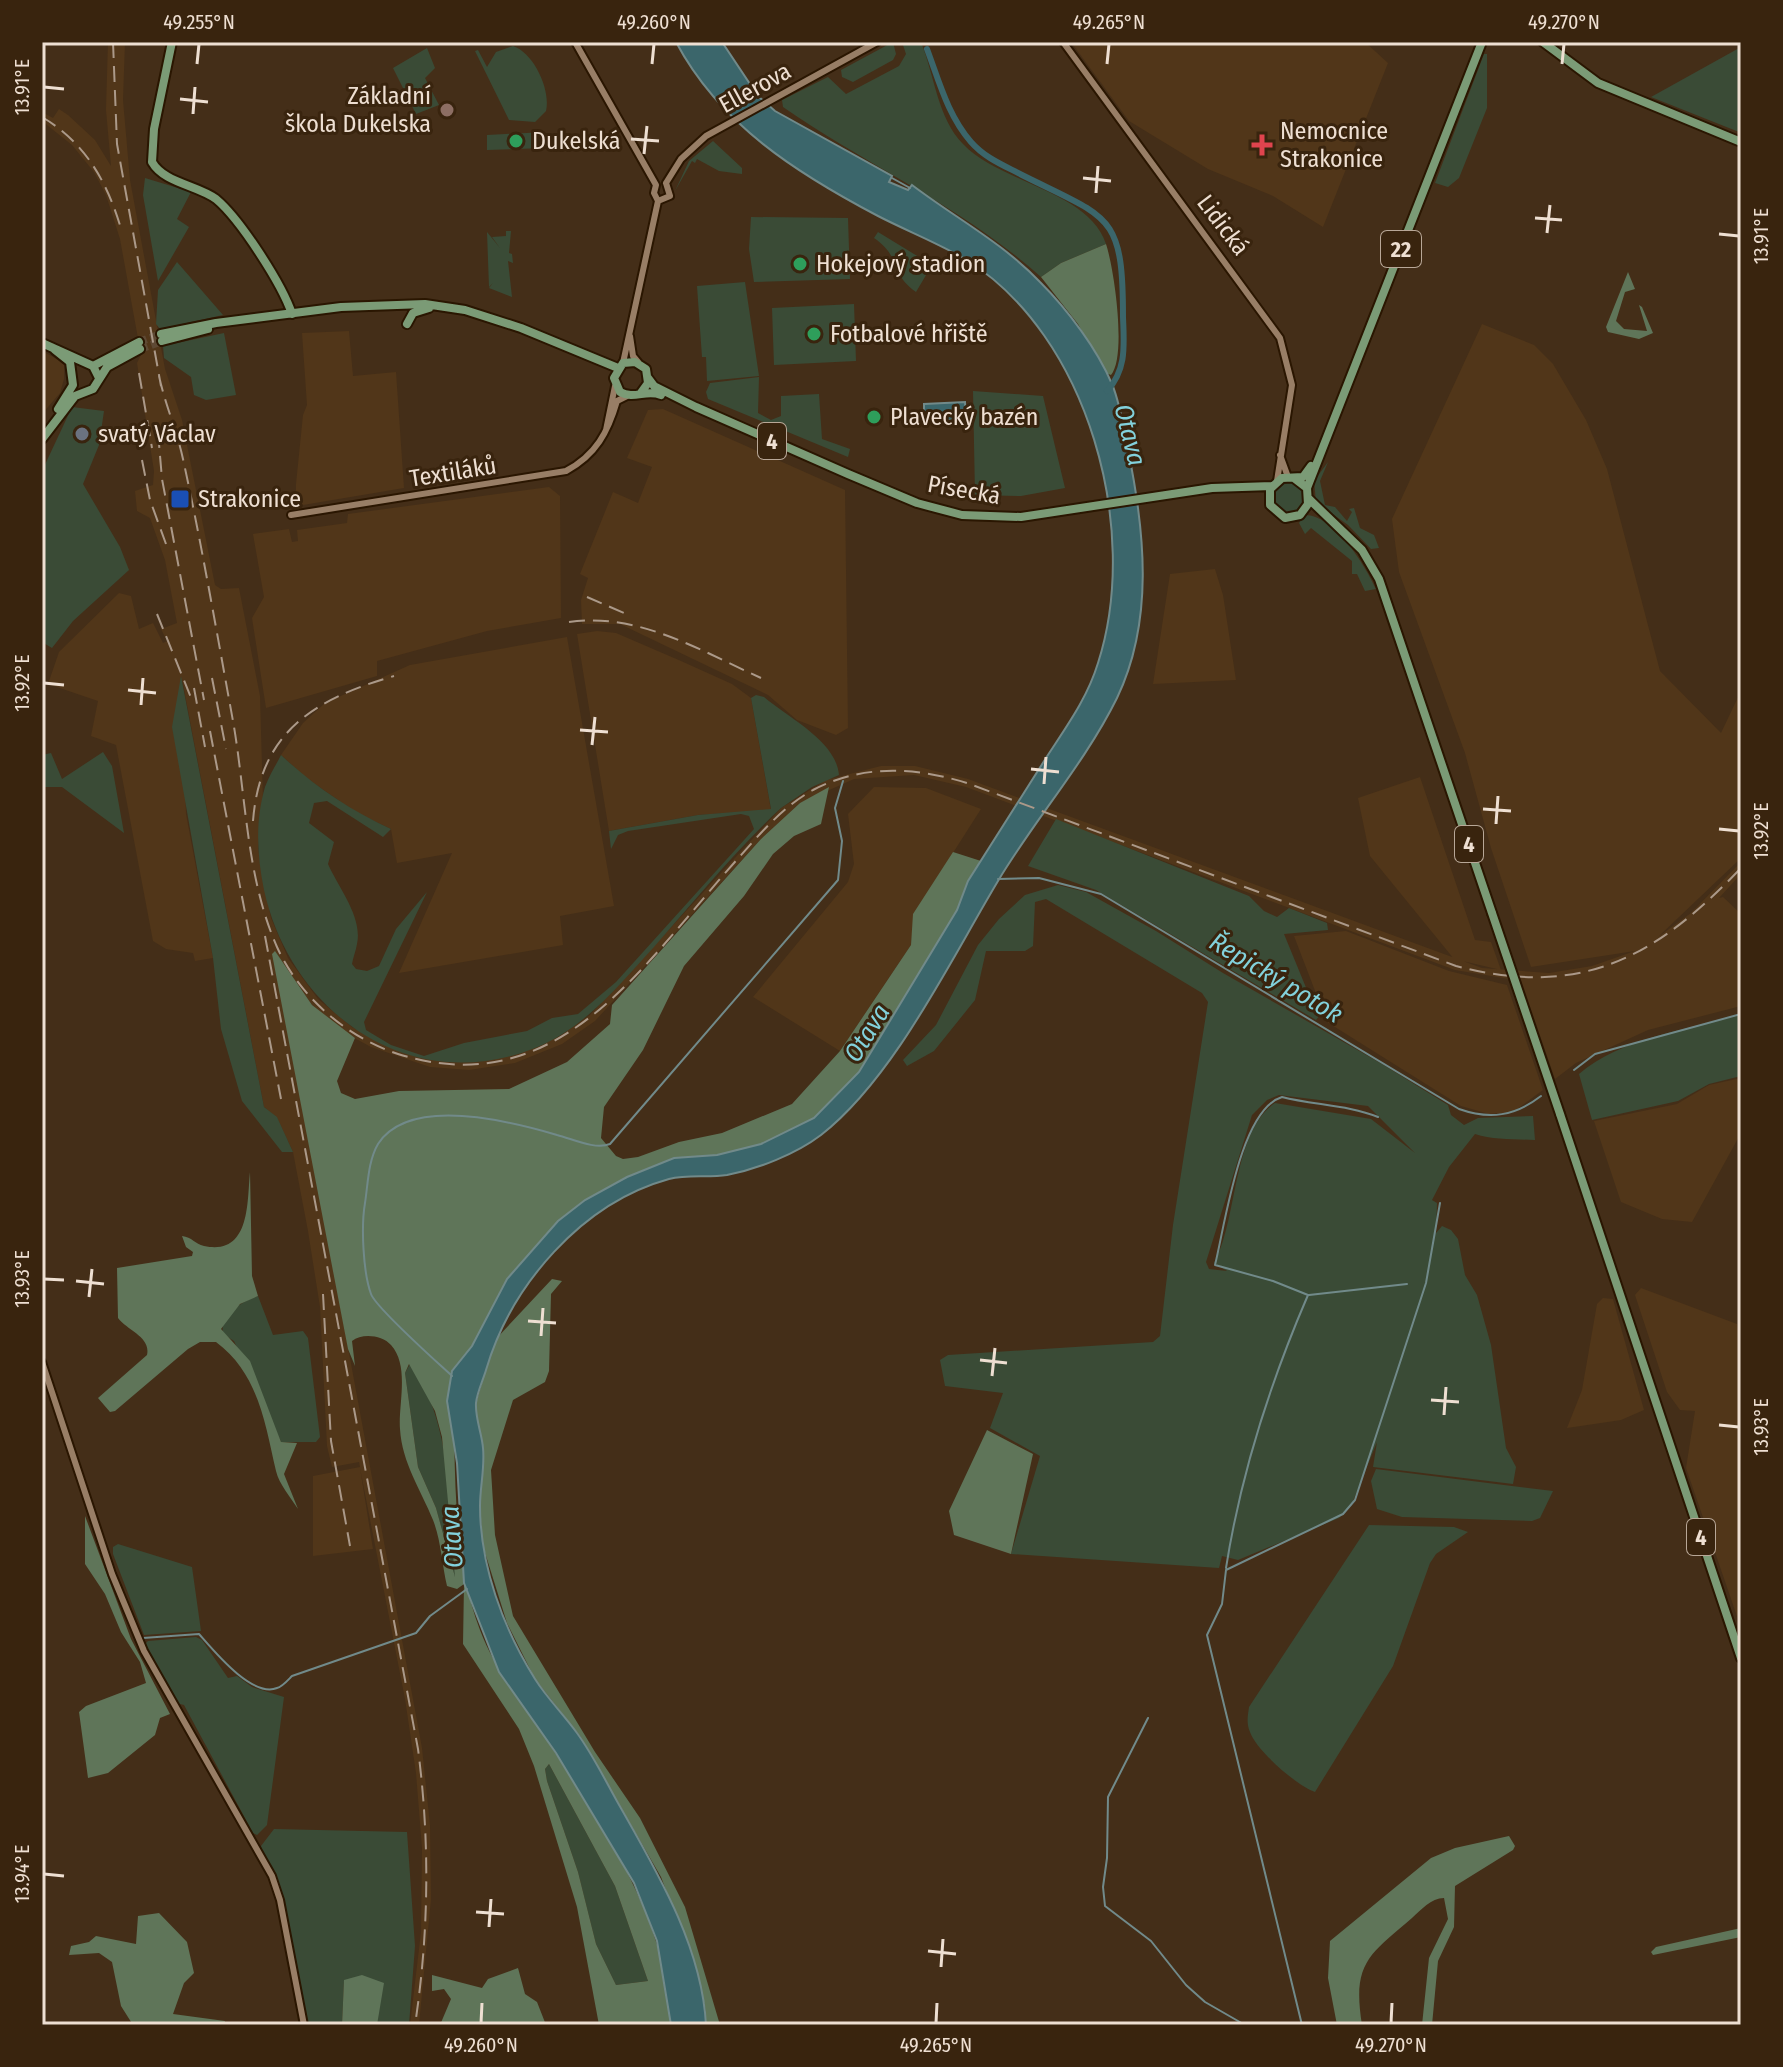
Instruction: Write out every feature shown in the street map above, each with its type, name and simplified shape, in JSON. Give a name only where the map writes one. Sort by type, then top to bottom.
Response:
[{"type":"main road","points":[[172,42],[151,149],[152,162],[159,171],[220,204],[271,272],[292,314]]},
{"type":"main road","name":"22","points":[[1307,488],[1482,42]]},
{"type":"main road","points":[[1543,42],[1598,83],[1741,142]]},
{"type":"main road","points":[[161,338],[228,323],[366,305],[445,306],[501,323],[620,366],[639,363],[648,378],[640,394],[627,396],[606,371],[501,323]]},
{"type":"main road","points":[[407,324],[408,317],[420,309],[445,306]]},
{"type":"main road","points":[[42,343],[90,365],[99,378]]},
{"type":"main road","points":[[42,436],[82,391],[93,389],[107,367],[139,346],[90,365],[77,365],[72,372]]},
{"type":"main road","points":[[42,436],[73,385],[70,362],[55,350]]},
{"type":"main road","points":[[614,382],[620,366]]},
{"type":"main road","name":"Písecká","points":[[648,378],[654,386],[696,407],[848,474],[926,506],[962,515],[1011,518],[1172,494],[1275,483]]},
{"type":"main road","points":[[73,385],[82,391]]},
{"type":"main road","name":"Písecká","points":[[640,394],[651,391],[696,407]]},
{"type":"main road","name":"22","points":[[1291,477],[1305,475],[1319,456]]},
{"type":"main road","points":[[1291,477],[1307,488],[1309,499],[1303,512]]},
{"type":"main road","name":"4","points":[[1275,483],[1291,477]]},
{"type":"main road","points":[[1268,498],[1275,483]]},
{"type":"main road","name":"Písecká","points":[[1243,487],[1268,498]]},
{"type":"main road","name":"4","points":[[1268,498],[1273,511],[1285,518],[1303,512],[1314,513],[1334,523]]},
{"type":"main road","name":"4","points":[[1309,499],[1362,550],[1387,599],[1741,1658]]},
{"type":"street","points":[[575,42],[656,185],[654,193],[658,201],[620,366]]},
{"type":"street","name":"Ellerova","points":[[666,183],[690,149],[721,127],[877,42]]},
{"type":"street","name":"Lidická","points":[[1063,42],[1276,329],[1289,362],[1291,404],[1275,483]]},
{"type":"street","points":[[656,185],[666,183],[670,196],[665,201],[658,201]]},
{"type":"street","points":[[630,324],[633,356],[639,363]]},
{"type":"street","points":[[605,434],[614,382]]},
{"type":"street","points":[[605,434],[617,401],[627,396]]},
{"type":"street","name":"Textiláků","points":[[291,515],[556,474],[583,461],[605,434]]},
{"type":"street","points":[[1279,452],[1291,477]]},
{"type":"street","points":[[42,1362],[129,1617],[163,1687],[272,1876],[280,1900],[304,2025]]},
{"type":"shaded area","points":[[108,42],[125,42],[123,100],[130,180],[165,369],[182,420],[215,585],[221,589],[239,588],[260,696],[263,800],[258,849],[271,918],[288,958],[318,999],[352,1027],[392,1048],[431,1059],[469,1061],[513,1055],[558,1037],[590,1015],[781,808],[826,780],[881,766],[915,766],[968,779],[1482,968],[1549,973],[1592,966],[1635,951],[1531,967],[1491,848],[1465,753],[1399,572],[1392,519],[1482,324],[1534,345],[1553,364],[1586,420],[1607,469],[1660,671],[1721,733],[1741,691],[1741,858],[1658,937],[1691,913],[1741,862],[1741,874],[1719,898],[1723,897],[1741,914],[1741,1006],[1648,1030],[1576,1063],[1555,1079],[1521,981],[1455,970],[966,787],[914,775],[854,779],[800,803],[761,839],[595,1021],[562,1044],[515,1063],[469,1070],[430,1067],[371,1047],[347,1034],[312,1005],[275,952],[422,1748],[430,1825],[431,1899],[419,2025],[410,2025],[421,1932],[422,1848],[416,1773],[405,1699],[360,1468],[373,1549],[313,1556],[313,1476],[360,1467],[359,1462],[332,1467],[327,1446],[320,1307],[308,1231],[293,1152],[277,1118],[264,1107],[182,679],[186,814],[213,958],[195,961],[193,953],[166,949],[153,941],[116,745],[91,736],[98,701],[48,684],[59,652],[119,593],[131,596],[139,629],[153,623],[163,643],[167,641],[161,629],[177,623],[165,560],[150,518],[137,511],[135,491],[153,485],[154,471],[137,363],[141,355],[120,239],[106,195],[94,172],[72,145],[42,121],[42,112],[53,118],[59,109],[95,140],[111,166],[106,110]]},
{"type":"shaded area","name":"Nemocnice Strakonice","points":[[1071,42],[1365,42],[1388,63],[1323,227],[1273,196],[1208,169],[1129,121]]},
{"type":"shaded area","points":[[349,331],[353,376],[396,372],[404,488],[303,505],[296,498],[303,415],[307,405],[302,333]]},
{"type":"shaded area","points":[[42,351],[64,363],[64,379],[60,393],[42,414]]},
{"type":"shaded area","points":[[663,409],[845,490],[848,728],[836,735],[797,720],[768,695],[620,624],[582,624],[581,600],[588,578],[580,574],[613,492],[638,503],[652,467],[627,458],[648,410]]},
{"type":"shaded area","points":[[549,487],[560,496],[561,618],[487,631],[377,661],[377,676],[266,708],[252,618],[264,597],[253,534],[289,529],[292,542],[298,541],[297,530],[347,523],[348,514]]},
{"type":"shaded area","points":[[1215,569],[1223,595],[1236,680],[1153,684],[1170,574]]},
{"type":"shaded area","points":[[597,631],[616,633],[681,661],[732,684],[751,698],[771,810],[698,815],[609,831],[577,634]]},
{"type":"shaded area","points":[[567,637],[614,906],[560,916],[563,945],[399,973],[452,853],[397,863],[391,829],[357,813],[306,778],[281,755],[303,723],[325,703],[410,665]]},
{"type":"shaded area","points":[[1420,777],[1475,940],[1491,942],[1501,970],[1454,959],[1370,856],[1358,798]]},
{"type":"shaded area","points":[[874,787],[926,788],[981,809],[914,914],[911,945],[840,1051],[753,997],[848,882],[854,864],[848,814]]},
{"type":"shaded area","points":[[1346,931],[1449,971],[1507,985],[1543,1090],[1513,1112],[1489,1114],[1461,1106],[1327,1022],[1294,936]]},
{"type":"shaded area","points":[[1741,1078],[1741,1133],[1692,1222],[1662,1219],[1621,1202],[1594,1121],[1677,1104],[1709,1085]]},
{"type":"shaded area","points":[[1641,1288],[1737,1324],[1741,1351],[1740,1625],[1686,1468],[1695,1411],[1680,1410],[1667,1392],[1635,1295]]},
{"type":"shaded area","points":[[1603,1298],[1613,1299],[1644,1410],[1621,1420],[1567,1428],[1582,1390],[1597,1304]]},
{"type":"green space","points":[[893,42],[896,54],[893,60],[853,82],[842,77],[841,70]]},
{"type":"green space","points":[[902,42],[921,42],[942,109],[963,144],[999,169],[1063,199],[1082,212],[1096,226],[1106,244],[1061,263],[1041,277],[980,229],[783,107],[782,100],[828,77],[846,94],[899,66],[906,54]]},
{"type":"green space","points":[[513,46],[534,64],[546,93],[546,111],[535,122],[509,120],[475,51],[478,50],[487,67],[496,52]]},
{"type":"green space","points":[[1741,47],[1739,132],[1651,97]]},
{"type":"green space","points":[[427,48],[435,68],[425,78],[439,105],[416,114],[393,68]]},
{"type":"green space","points":[[1484,54],[1487,54],[1487,108],[1459,178],[1448,187],[1435,183]]},
{"type":"green space","name":"Dukelská","points":[[545,132],[546,148],[487,150],[487,135]]},
{"type":"green space","points":[[713,141],[742,168],[742,174],[719,171],[697,159],[695,163],[692,161],[675,191],[689,161]]},
{"type":"green space","points":[[145,178],[191,192],[177,219],[189,227],[158,281],[143,195]]},
{"type":"green space","name":"Hokejový stadion","points":[[751,217],[848,218],[850,279],[754,282],[749,249]]},
{"type":"green space","points":[[506,231],[511,231],[509,253],[512,254],[513,263],[508,261],[512,297],[489,288],[493,283],[489,287],[487,232],[500,248],[492,237],[506,236]]},
{"type":"green space","points":[[878,232],[932,265],[916,292],[902,278],[889,252],[874,238]]},
{"type":"green space","points":[[1106,244],[1119,332],[1116,365],[1111,375],[1106,373],[1078,324],[1041,277],[1061,263]]},
{"type":"green space","points":[[177,262],[223,315],[160,329],[156,324],[158,290]]},
{"type":"green space","points":[[1628,272],[1635,289],[1625,292],[1616,321],[1624,329],[1647,331],[1639,305],[1642,307],[1653,333],[1639,339],[1608,332],[1606,327]]},
{"type":"green space","points":[[745,282],[759,376],[707,381],[706,357],[702,357],[697,286]]},
{"type":"green space","name":"Fotbalové hřiště","points":[[854,304],[856,361],[774,365],[772,308]]},
{"type":"green space","points":[[224,333],[236,395],[206,400],[194,395],[191,377],[164,358],[163,346]]},
{"type":"green space","points":[[759,377],[758,413],[771,420],[781,416],[781,396],[819,394],[822,439],[850,449],[848,457],[708,399],[706,392],[710,383]]},
{"type":"green space","points":[[973,391],[1043,396],[1065,488],[1021,496],[975,495]]},
{"type":"green space","points":[[72,407],[104,411],[99,445],[83,484],[120,547],[129,570],[73,621],[52,648],[42,642],[42,471]]},
{"type":"green space","points":[[1328,462],[1320,481],[1325,505],[1335,507],[1347,521],[1352,512],[1349,509],[1354,508],[1360,528],[1374,535],[1379,548],[1371,549],[1348,525],[1316,502],[1314,481]]},
{"type":"green space","points":[[1289,482],[1300,487],[1305,498],[1300,509],[1289,514],[1278,509],[1273,498],[1278,487]]},
{"type":"green space","points":[[1304,515],[1315,517],[1337,532],[1356,555],[1376,589],[1365,591],[1357,574],[1352,574],[1352,561],[1311,528],[1305,534],[1299,523]]},
{"type":"green space","points":[[181,676],[264,1107],[277,1117],[293,1152],[282,1152],[242,1101],[221,1029],[213,958],[172,727]]},
{"type":"green space","points":[[756,695],[764,697],[821,741],[836,763],[839,775],[812,787],[781,808],[731,858],[614,991],[585,1018],[553,1040],[489,1061],[444,1062],[401,1052],[363,1034],[329,1007],[300,974],[278,934],[264,890],[260,864],[258,838],[265,787],[281,755],[333,796],[391,829],[383,837],[327,801],[314,803],[309,823],[334,842],[328,864],[356,923],[358,934],[352,964],[356,969],[367,971],[379,966],[396,929],[427,892],[364,1022],[366,1030],[391,1045],[424,1056],[464,1043],[527,1031],[552,1018],[578,1014],[616,982],[754,829],[749,816],[741,814],[628,831],[618,835],[611,849],[609,831],[698,815],[771,809],[751,698]]},
{"type":"green space","points":[[103,752],[112,766],[124,833],[62,787],[42,787],[42,755],[51,753],[62,779]]},
{"type":"green space","points":[[829,787],[821,824],[794,836],[773,854],[744,896],[684,966],[643,1050],[604,1107],[601,1138],[616,1156],[623,1159],[638,1157],[679,1142],[722,1133],[792,1104],[840,1051],[911,945],[913,914],[953,852],[981,861],[957,910],[902,1005],[859,1072],[814,1118],[761,1144],[717,1155],[674,1158],[558,1221],[507,1279],[472,1346],[452,1371],[459,1535],[470,1599],[480,1630],[505,1679],[615,1849],[647,1917],[659,1952],[671,2025],[599,2025],[577,1907],[534,1766],[519,1729],[463,1644],[464,1584],[457,1589],[447,1586],[436,1528],[404,1453],[400,1429],[402,1374],[397,1354],[383,1339],[361,1337],[352,1341],[355,1366],[348,1349],[272,954],[275,951],[312,1005],[355,1038],[337,1081],[341,1093],[355,1099],[399,1091],[509,1089],[567,1062],[610,1024],[612,1005],[761,839],[800,803]],"holes":[[[409,1364],[435,1411],[442,1437],[455,1577],[436,1508],[418,1467],[405,1373]],[[549,1764],[615,1886],[648,1981],[616,1985],[596,1944],[578,1872],[547,1781],[545,1769]]]},
{"type":"green space","points":[[1056,819],[1249,896],[1264,911],[1277,917],[1289,908],[1327,923],[1328,930],[1284,934],[1307,990],[1321,1014],[1316,1020],[1096,890],[1028,866]]},
{"type":"green space","points":[[1058,885],[1086,892],[1382,1064],[1448,1105],[1451,1115],[1464,1125],[1478,1118],[1533,1116],[1535,1140],[1475,1134],[1449,1167],[1432,1200],[1437,1203],[1436,1233],[1442,1226],[1451,1230],[1458,1239],[1465,1275],[1477,1295],[1491,1345],[1506,1448],[1516,1467],[1513,1484],[1373,1467],[1377,1442],[1351,1506],[1339,1518],[1238,1560],[1222,1556],[1219,1568],[1011,1554],[1040,1456],[990,1428],[1003,1393],[945,1386],[940,1360],[948,1355],[1153,1342],[1160,1336],[1173,1225],[1208,1002],[1202,993],[1046,899],[1035,902],[1033,946],[1025,951],[986,951],[975,1000],[934,1051],[907,1066],[903,1060],[936,1025],[978,945],[999,919],[1025,895]],"holes":[[[1279,1095],[1368,1106],[1415,1153],[1371,1119],[1275,1103],[1261,1116],[1243,1155],[1228,1224],[1214,1263],[1227,1271],[1209,1269],[1206,1262],[1252,1115],[1267,1100]]]},
{"type":"green space","points":[[1741,1015],[1741,1076],[1709,1084],[1678,1101],[1592,1120],[1579,1074],[1596,1061],[1656,1036]]},
{"type":"green space","points":[[250,1172],[252,1276],[258,1296],[240,1304],[221,1329],[250,1361],[281,1442],[297,1443],[284,1474],[298,1509],[278,1476],[264,1418],[251,1384],[242,1369],[216,1342],[200,1342],[188,1349],[115,1411],[110,1412],[98,1398],[147,1355],[146,1343],[118,1318],[117,1268],[192,1256],[193,1252],[186,1247],[182,1236],[204,1246],[219,1247],[231,1243],[244,1224]]},
{"type":"green space","points":[[552,1279],[562,1281],[551,1294],[549,1371],[545,1382],[513,1400],[491,1470],[495,1535],[513,1616],[595,1752],[640,1818],[685,1907],[720,2025],[706,2025],[705,2006],[661,1877],[580,1736],[535,1679],[507,1623],[482,1543],[476,1403],[495,1340]]},
{"type":"green space","points":[[258,1296],[273,1335],[303,1331],[308,1338],[320,1437],[316,1442],[281,1442],[234,1341],[223,1334],[228,1315],[245,1301]]},
{"type":"green space","points":[[410,1364],[424,1387],[442,1439],[456,1582],[436,1508],[418,1467],[405,1373]]},
{"type":"green space","points":[[987,1430],[1033,1454],[1011,1554],[954,1535],[949,1511]]},
{"type":"green space","points":[[1376,1469],[1553,1491],[1540,1518],[1532,1521],[1402,1517],[1377,1509],[1371,1481]]},
{"type":"green space","points":[[85,1516],[131,1639],[170,1714],[160,1718],[155,1735],[108,1773],[88,1778],[79,1712],[86,1706],[146,1683],[140,1662],[121,1632],[105,1594],[85,1564]]},
{"type":"green space","points":[[1369,1525],[1454,1527],[1468,1532],[1436,1554],[1430,1563],[1393,1666],[1315,1792],[1288,1775],[1260,1748],[1249,1729],[1249,1707]]},
{"type":"green space","points":[[118,1544],[192,1567],[201,1631],[144,1635],[113,1554],[113,1547]]},
{"type":"green space","points":[[196,1637],[202,1640],[228,1678],[237,1676],[252,1687],[284,1697],[267,1825],[257,1835],[253,1833],[184,1705],[176,1703],[145,1644],[148,1641]]},
{"type":"green space","points":[[549,1764],[615,1886],[648,1981],[616,1985],[596,1944],[578,1872],[547,1781],[545,1769]]},
{"type":"green space","points":[[274,1829],[407,1832],[415,1946],[409,2025],[377,2025],[378,2011],[344,1981],[342,2025],[307,2025],[278,1880],[262,1852],[261,1846]]},
{"type":"green space","points":[[1509,1836],[1515,1846],[1513,1850],[1455,1886],[1454,1927],[1438,1961],[1432,2025],[1422,2025],[1429,1958],[1448,1919],[1444,1898],[1423,1908],[1367,1962],[1360,1987],[1362,2025],[1337,2025],[1328,1978],[1330,1941],[1431,1858],[1455,1848]]},
{"type":"green space","points":[[159,1913],[187,1942],[194,1973],[184,1983],[173,2014],[225,2021],[224,2025],[133,2025],[121,2006],[112,1962],[99,1953],[69,1955],[71,1946],[89,1942],[96,1936],[136,1944],[138,1916]]},
{"type":"green space","points":[[1741,1928],[1741,1937],[1653,1955],[1651,1952],[1656,1947]]},
{"type":"green space","points":[[518,1968],[525,1994],[537,2002],[546,2025],[440,2025],[451,1999],[444,1989],[432,1991],[432,1975],[482,1988],[488,1979]]},
{"type":"green space","points":[[362,1975],[384,1983],[377,2025],[342,2025],[344,1980]]},
{"type":"water","points":[[676,42],[722,42],[758,96],[775,111],[892,176],[889,182],[908,190],[912,185],[1010,255],[1061,305],[1098,357],[1117,399],[1139,513],[1143,576],[1137,638],[1117,698],[1090,745],[998,881],[919,1017],[873,1083],[821,1135],[788,1154],[764,1165],[727,1175],[669,1179],[607,1207],[579,1228],[554,1252],[513,1308],[497,1338],[479,1391],[476,1409],[483,1455],[481,1528],[496,1596],[523,1659],[588,1750],[675,1910],[696,1966],[706,2025],[671,2025],[657,1941],[634,1883],[556,1753],[499,1672],[464,1583],[457,1463],[447,1401],[452,1371],[472,1346],[507,1279],[558,1221],[585,1200],[627,1177],[674,1158],[717,1155],[761,1144],[814,1118],[859,1072],[957,910],[968,881],[1088,689],[1098,663],[1110,611],[1113,554],[1108,497],[1094,440],[1073,385],[1044,335],[1008,293],[965,259],[848,200],[764,144],[715,98]]},
{"type":"water","points":[[965,402],[966,419],[924,422],[924,404]]},
{"type":"waterway","points":[[927,49],[950,110],[976,148],[1093,212],[1106,224],[1114,238],[1120,257],[1124,347],[1118,374],[1107,391]]},
{"type":"waterway","points":[[892,178],[910,188]]},
{"type":"waterway","points":[[452,1376],[375,1301],[368,1285],[363,1224],[370,1165],[378,1144],[393,1129],[413,1120],[437,1116],[489,1119],[591,1145],[610,1144],[838,880],[842,841],[835,808],[843,781]]},
{"type":"waterway","name":"Řepický potok","points":[[998,879],[1039,878],[1101,894],[1459,1109],[1481,1114],[1502,1114],[1522,1108],[1541,1096]]},
{"type":"waterway","name":"Řepický potok","points":[[1574,1070],[1595,1054],[1741,1014]]},
{"type":"waterway","points":[[1226,1568],[1258,1429],[1308,1295],[1273,1281],[1215,1265],[1236,1171],[1255,1123],[1267,1106],[1282,1097],[1378,1117]]},
{"type":"waterway","points":[[1302,2025],[1207,1635],[1222,1604],[1226,1570],[1343,1514],[1355,1500],[1426,1283],[1440,1203]]},
{"type":"waterway","points":[[1309,1295],[1407,1284]]},
{"type":"waterway","points":[[143,1638],[199,1634],[245,1680],[267,1689],[277,1688],[292,1676],[416,1633],[430,1616],[467,1589]]},
{"type":"waterway","points":[[1148,1718],[1108,1797],[1103,1887],[1105,1906],[1151,1941],[1186,1985],[1205,2002],[1245,2025]]},
{"type":"tunnel","points":[[139,342],[161,334]]},
{"type":"tunnel","points":[[140,349],[162,341]]},
{"type":"railway","points":[[113,42],[117,144],[161,386]]},
{"type":"railway","points":[[42,117],[71,139],[93,166],[110,197],[122,232]]},
{"type":"railway","points":[[139,373],[152,448]]},
{"type":"railway","points":[[159,376],[197,524],[233,721],[248,836],[267,920],[286,965],[311,998],[360,1037],[398,1054],[455,1064],[505,1060],[550,1043],[591,1016],[629,982],[781,813],[813,790],[870,772],[909,771],[967,783],[1456,966],[1501,975],[1542,977],[1579,973],[1614,963],[1647,947],[1678,926],[1741,868]]},
{"type":"railway","points":[[158,432],[162,479],[204,700]]},
{"type":"railway","points":[[142,460],[150,500],[166,544]]},
{"type":"railway","points":[[587,597],[631,616]]},
{"type":"railway","points":[[157,614],[192,700]]},
{"type":"railway","points":[[569,622],[595,620],[644,628],[761,678]]},
{"type":"railway","points":[[253,821],[258,790],[267,764],[296,723],[340,696],[394,676]]},
{"type":"railway","points":[[212,678],[226,749]]},
{"type":"railway","points":[[194,688],[205,747]]},
{"type":"railway","points":[[210,731],[281,1099]]},
{"type":"railway","points":[[265,936],[418,1749],[425,1818],[426,1887],[423,1956],[415,2025]]},
{"type":"railway","points":[[323,1294],[331,1441],[350,1546]]},
{"type":"place","name":"Základní škola Dukelska","points":[[447,110]]},
{"type":"place","name":"Dukelská","points":[[516,141]]},
{"type":"place","name":"Nemocnice Strakonice","points":[[1262,145]]},
{"type":"place","name":"Hokejový stadion","points":[[800,264]]},
{"type":"place","name":"Fotbalové hřiště","points":[[814,334]]},
{"type":"place","name":"Plavecký bazén","points":[[874,417]]},
{"type":"place","name":"svatý Václav","points":[[82,434]]},
{"type":"place","name":"Strakonice","points":[[180,499]]},
{"type":"water label","name":"Otava","points":[[1130,435]]},
{"type":"water label","name":"Otava","points":[[867,1033]]},
{"type":"water label","name":"Otava","points":[[452,1537]]}]
